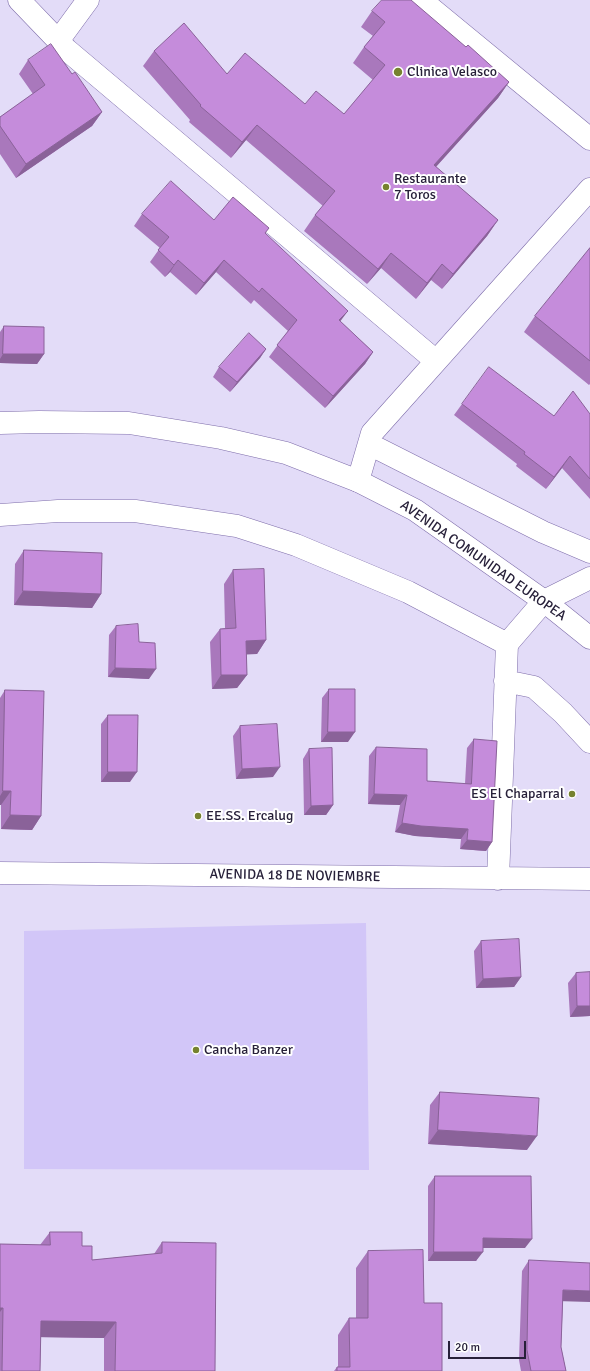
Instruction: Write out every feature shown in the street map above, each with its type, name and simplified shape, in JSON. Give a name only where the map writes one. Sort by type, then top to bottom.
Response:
[{"type":"street","points":[[19,0],[58,41],[436,361]]},
{"type":"street","points":[[58,41],[88,0]]},
{"type":"street","points":[[421,0],[590,139]]},
{"type":"street","points":[[358,481],[372,433],[590,189]]},
{"type":"street","name":"AVENIDA COMUNIDAD EUROPEA","points":[[0,423],[129,423],[221,438],[286,453],[358,481],[415,510],[544,601],[590,638]]},
{"type":"street","points":[[369,444],[544,532],[590,552]]},
{"type":"street","points":[[0,515],[58,511],[135,512],[237,526],[296,545],[408,592],[507,644]]},
{"type":"street","points":[[498,878],[507,644],[544,601],[590,578]]},
{"type":"street","points":[[505,680],[534,687],[562,712],[590,742]]},
{"type":"street","name":"AVENIDA 18 DE NOVIEMBRE","points":[[0,873],[590,879]]},
{"type":"shaded area","name":"Cancha Banzer","points":[[366,923],[369,1170],[24,1169],[24,931]]},
{"type":"building","points":[[382,0],[411,0],[466,47],[468,45],[509,82],[434,165],[498,220],[453,274],[442,264],[427,283],[391,253],[378,269],[315,215],[335,191],[257,125],[242,142],[200,106],[201,105],[154,51],[184,23],[227,74],[245,53],[305,104],[316,91],[344,114],[385,65],[364,47],[385,22],[372,11]]},
{"type":"building","points":[[51,44],[72,74],[75,72],[102,112],[26,164],[0,126],[0,117],[45,85],[28,60]]},
{"type":"building","points":[[171,181],[214,220],[233,197],[269,228],[265,233],[348,311],[339,320],[373,352],[333,396],[277,345],[297,320],[262,288],[259,292],[224,260],[204,283],[178,260],[174,265],[158,250],[169,237],[142,214]]},
{"type":"building","points":[[590,248],[590,361],[535,316]]},
{"type":"building","points":[[4,326],[44,327],[44,354],[3,354]]},
{"type":"building","points":[[249,333],[266,349],[237,382],[219,367]]},
{"type":"building","points":[[489,367],[554,416],[573,391],[590,414],[590,479],[570,456],[554,477],[524,454],[525,452],[462,404]]},
{"type":"building","points":[[24,550],[102,553],[101,594],[23,591]]},
{"type":"building","points":[[264,569],[266,640],[246,641],[247,675],[221,675],[220,629],[236,628],[233,570]]},
{"type":"building","points":[[138,624],[139,642],[155,643],[156,669],[115,668],[116,626]]},
{"type":"building","points":[[329,689],[355,689],[355,732],[328,732]]},
{"type":"building","points":[[5,690],[44,691],[41,816],[10,815],[11,791],[3,791]]},
{"type":"building","points":[[108,715],[138,715],[137,772],[108,772]]},
{"type":"building","points":[[277,724],[280,767],[242,769],[240,726]]},
{"type":"building","points":[[474,739],[497,741],[492,842],[467,840],[468,829],[421,826],[402,823],[407,795],[374,794],[376,747],[427,749],[427,781],[471,784]]},
{"type":"building","points":[[332,748],[333,805],[311,806],[309,749]]},
{"type":"building","points":[[519,939],[521,977],[483,979],[481,941]]},
{"type":"building","points":[[590,972],[590,1006],[577,1006],[576,973]]},
{"type":"building","points":[[440,1092],[539,1098],[537,1136],[438,1130]]},
{"type":"building","points":[[435,1176],[531,1176],[532,1239],[483,1238],[483,1252],[434,1252]]},
{"type":"building","points":[[50,1232],[82,1232],[82,1246],[92,1246],[92,1260],[162,1253],[162,1242],[216,1243],[215,1371],[115,1371],[116,1322],[41,1321],[40,1371],[2,1371],[3,1308],[0,1308],[0,1244],[50,1245]]},
{"type":"building","points":[[423,1250],[424,1303],[442,1303],[442,1371],[337,1371],[337,1367],[350,1367],[349,1318],[368,1318],[368,1251]]},
{"type":"building","points":[[529,1260],[590,1263],[590,1291],[563,1290],[561,1347],[566,1371],[531,1371],[527,1350]]},
{"type":"place","name":"Clinica Velasco","points":[[398,72]]},
{"type":"place","name":"Restaurante 7 Toros","points":[[386,187]]},
{"type":"place","name":"ES El Chaparral","points":[[572,794]]},
{"type":"place","name":"EE.SS. Ercalug","points":[[198,816]]},
{"type":"place","name":"Cancha Banzer","points":[[196,1050]]}]
